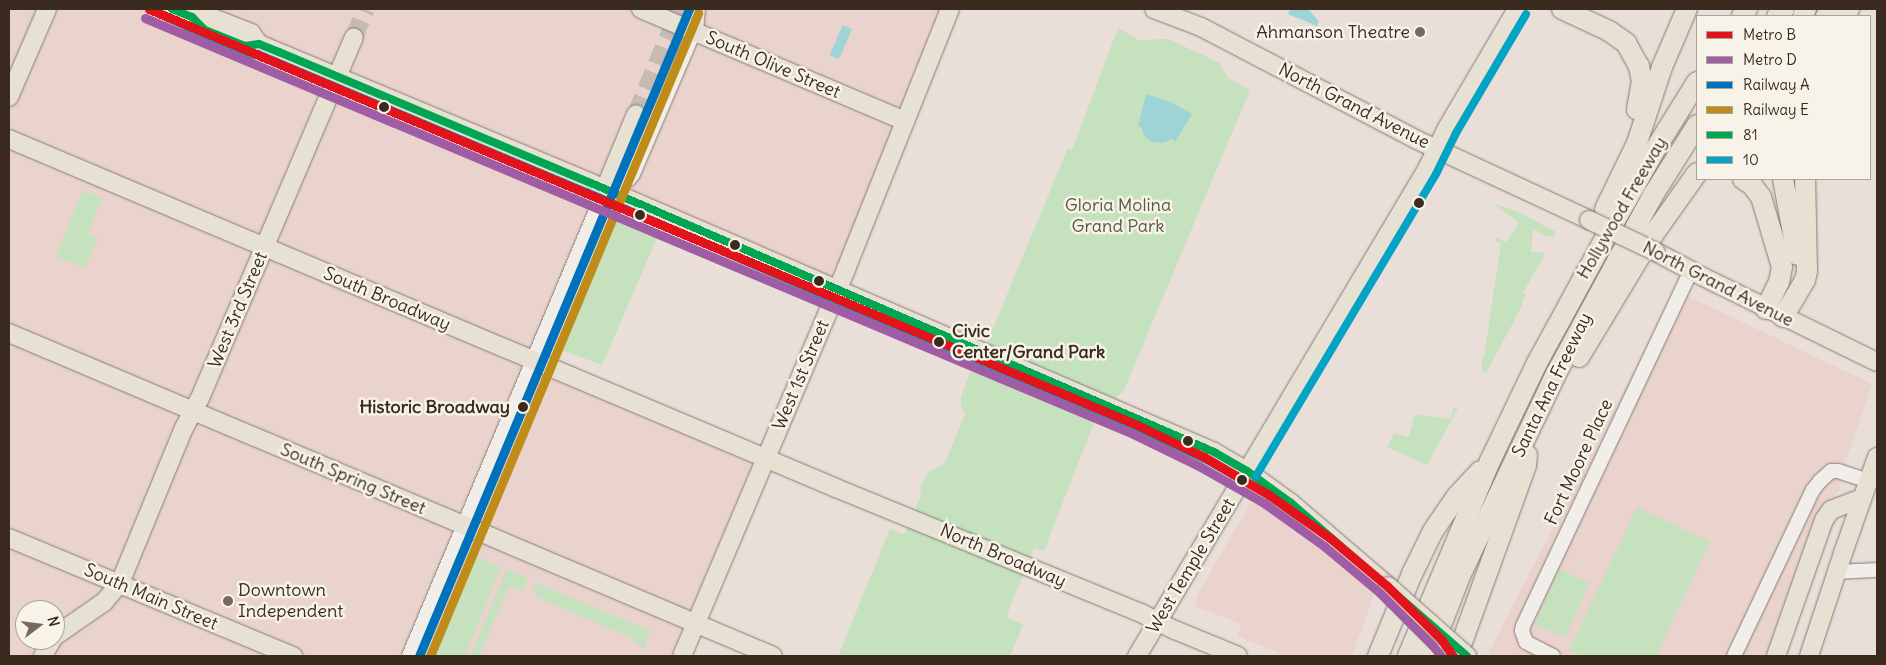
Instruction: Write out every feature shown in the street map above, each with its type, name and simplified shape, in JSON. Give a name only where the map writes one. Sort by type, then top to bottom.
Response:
[{"type":"highway","points":[[1562,9],[1615,34],[1626,43],[1639,66],[1642,81],[1640,98],[1618,187]]},
{"type":"highway","points":[[1538,363],[1548,317],[1618,187],[1637,143],[1670,43],[1687,9]]},
{"type":"highway","name":"Hollywood Freeway","points":[[1538,363],[1613,223],[1696,84]]},
{"type":"highway","name":"Santa Ana Freeway","points":[[1429,656],[1460,576],[1545,396],[1631,234],[1696,127]]},
{"type":"highway","points":[[1654,243],[1696,175]]},
{"type":"highway","points":[[1545,396],[1573,366],[1684,198],[1711,180]]},
{"type":"highway","points":[[1744,180],[1752,185],[1761,197],[1782,267],[1774,313]]},
{"type":"highway","points":[[1783,180],[1798,261],[1798,287]]},
{"type":"highway","points":[[1774,313],[1805,280],[1807,272],[1805,180]]},
{"type":"highway","name":"Santa Ana Freeway","points":[[1408,656],[1490,461],[1538,363]]},
{"type":"highway","points":[[1457,656],[1526,464],[1531,427]]},
{"type":"highway","points":[[1378,656],[1412,574],[1434,531],[1457,496],[1490,461]]},
{"type":"main road","points":[[9,97],[48,9]]},
{"type":"main road","points":[[172,9],[192,17],[215,19],[251,33],[259,44],[605,189],[1214,452],[1247,472],[1291,503],[1467,656]]},
{"type":"main road","name":"South Olive Street","points":[[641,9],[905,121]]},
{"type":"main road","points":[[694,32],[696,9]]},
{"type":"main road","name":"West 1st Street","points":[[682,656],[838,290],[950,9]]},
{"type":"main road","name":"North Grand Avenue","points":[[1154,9],[1191,22],[1238,45],[1360,112],[1436,149],[1589,220],[1654,243],[1691,271],[1877,362]]},
{"type":"main road","name":"West Temple Street","points":[[1137,656],[1427,169],[1436,149],[1517,9]]},
{"type":"main road","name":"West 3rd Street","points":[[65,629],[104,602],[120,583],[354,37]]},
{"type":"main road","points":[[605,189],[636,114]]},
{"type":"main road","name":"South Broadway","points":[[9,139],[265,246],[338,279],[767,457]]},
{"type":"main road","name":"South Spring Street","points":[[9,333],[194,410],[463,527],[774,656]]},
{"type":"main road","name":"North Broadway","points":[[767,457],[1238,656]]},
{"type":"main road","points":[[1809,656],[1877,457]]},
{"type":"main road","points":[[1776,656],[1824,520],[1831,510],[1862,498]]},
{"type":"main road","name":"South Main Street","points":[[9,538],[293,656]]},
{"type":"street","points":[[408,656],[535,360],[605,189],[630,179],[633,174],[694,32]]},
{"type":"street","name":"Fort Moore Place","points":[[1554,656],[1526,642],[1523,638],[1522,626],[1691,271]]},
{"type":"street","points":[[1734,656],[1816,485],[1831,471],[1838,470],[1868,481]]},
{"type":"street","points":[[1837,572],[1862,573],[1877,570]]},
{"type":"shaded area","points":[[9,9],[945,9],[824,297],[609,206],[547,355],[761,446],[671,656],[9,656]]},
{"type":"shaded area","points":[[1675,290],[1872,384],[1846,460],[1839,492],[1824,506],[1766,656],[1495,656],[1489,652]]},
{"type":"shaded area","points":[[1262,503],[1323,549],[1374,595],[1352,656],[1287,656],[1237,636],[1242,624],[1196,607],[1196,597],[1250,504]]},
{"type":"green space","name":"Gloria Molina Grand Park","points":[[1118,28],[1139,40],[1168,39],[1220,63],[1228,78],[1250,90],[1124,390],[1097,415],[1044,551],[1034,548],[1006,617],[1023,625],[1010,656],[838,656],[890,529],[904,534],[920,498],[921,486],[928,472],[945,463],[965,414],[961,406],[961,397],[970,373],[976,369],[1068,148],[1072,150]]},
{"type":"green space","points":[[83,190],[102,199],[88,234],[98,239],[85,268],[56,256]]},
{"type":"green space","points":[[1493,203],[1519,212],[1556,232],[1554,236],[1547,237],[1533,229],[1531,252],[1543,252],[1544,256],[1523,293],[1526,294],[1521,303],[1523,304],[1486,373],[1481,370],[1482,359],[1484,357],[1501,243],[1495,242],[1496,237],[1506,242],[1519,223]]},
{"type":"green space","points":[[615,217],[658,236],[602,365],[562,350],[565,344],[558,342],[609,222]]},
{"type":"green space","points":[[1455,406],[1458,408],[1427,465],[1387,447],[1394,433],[1409,437],[1415,414],[1449,419]]},
{"type":"green space","points":[[1637,507],[1710,542],[1656,656],[1582,656],[1569,650]]},
{"type":"green space","points":[[474,556],[501,567],[465,656],[434,656]]},
{"type":"green space","points":[[507,569],[528,578],[523,591],[509,586],[479,656],[470,656]]},
{"type":"green space","points":[[1559,569],[1590,583],[1566,638],[1535,624]]},
{"type":"green space","points":[[536,583],[651,631],[644,648],[633,643],[634,639],[537,597],[534,588]]},
{"type":"water","points":[[1290,9],[1308,9],[1319,21],[1317,26],[1288,14]]},
{"type":"water","points":[[843,25],[852,29],[839,59],[830,55]]},
{"type":"water","points":[[1146,94],[1171,102],[1192,114],[1175,142],[1172,139],[1163,143],[1152,142],[1144,136],[1141,127],[1138,126]]},
{"type":"tunnel","points":[[354,37],[366,9]]},
{"type":"tunnel","points":[[636,114],[680,9]]},
{"type":"metro line","name":"B","points":[[149,9],[1137,425],[1204,457],[1269,495],[1330,538],[1387,586],[1441,639],[1453,656]]},
{"type":"metro line","name":"D","points":[[145,18],[1133,434],[1199,466],[1264,503],[1324,546],[1380,593],[1441,656]]},
{"type":"rail line","name":"A","points":[[419,656],[689,9]]},
{"type":"rail line","name":"E","points":[[430,656],[698,13]]},
{"type":"transit line","name":"81","points":[[172,9],[192,17],[205,30],[245,46],[259,44],[279,52],[591,183],[1214,452],[1247,471],[1291,503],[1467,656]]},
{"type":"transit line","name":"10","points":[[1256,476],[1436,174],[1456,133],[1526,14]]},
{"type":"transit line","name":"10","points":[[168,18],[186,26],[201,39],[242,56],[258,54],[587,192],[963,356],[1165,441],[1209,461],[1242,480]]},
{"type":"place","name":"Ahmanson Theatre","points":[[1420,32]]},
{"type":"place","name":"Civic Center/Grand Park","points":[[939,342]]},
{"type":"place","name":"Historic Broadway","points":[[523,407]]},
{"type":"place","name":"Downtown Independent","points":[[228,601]]}]
